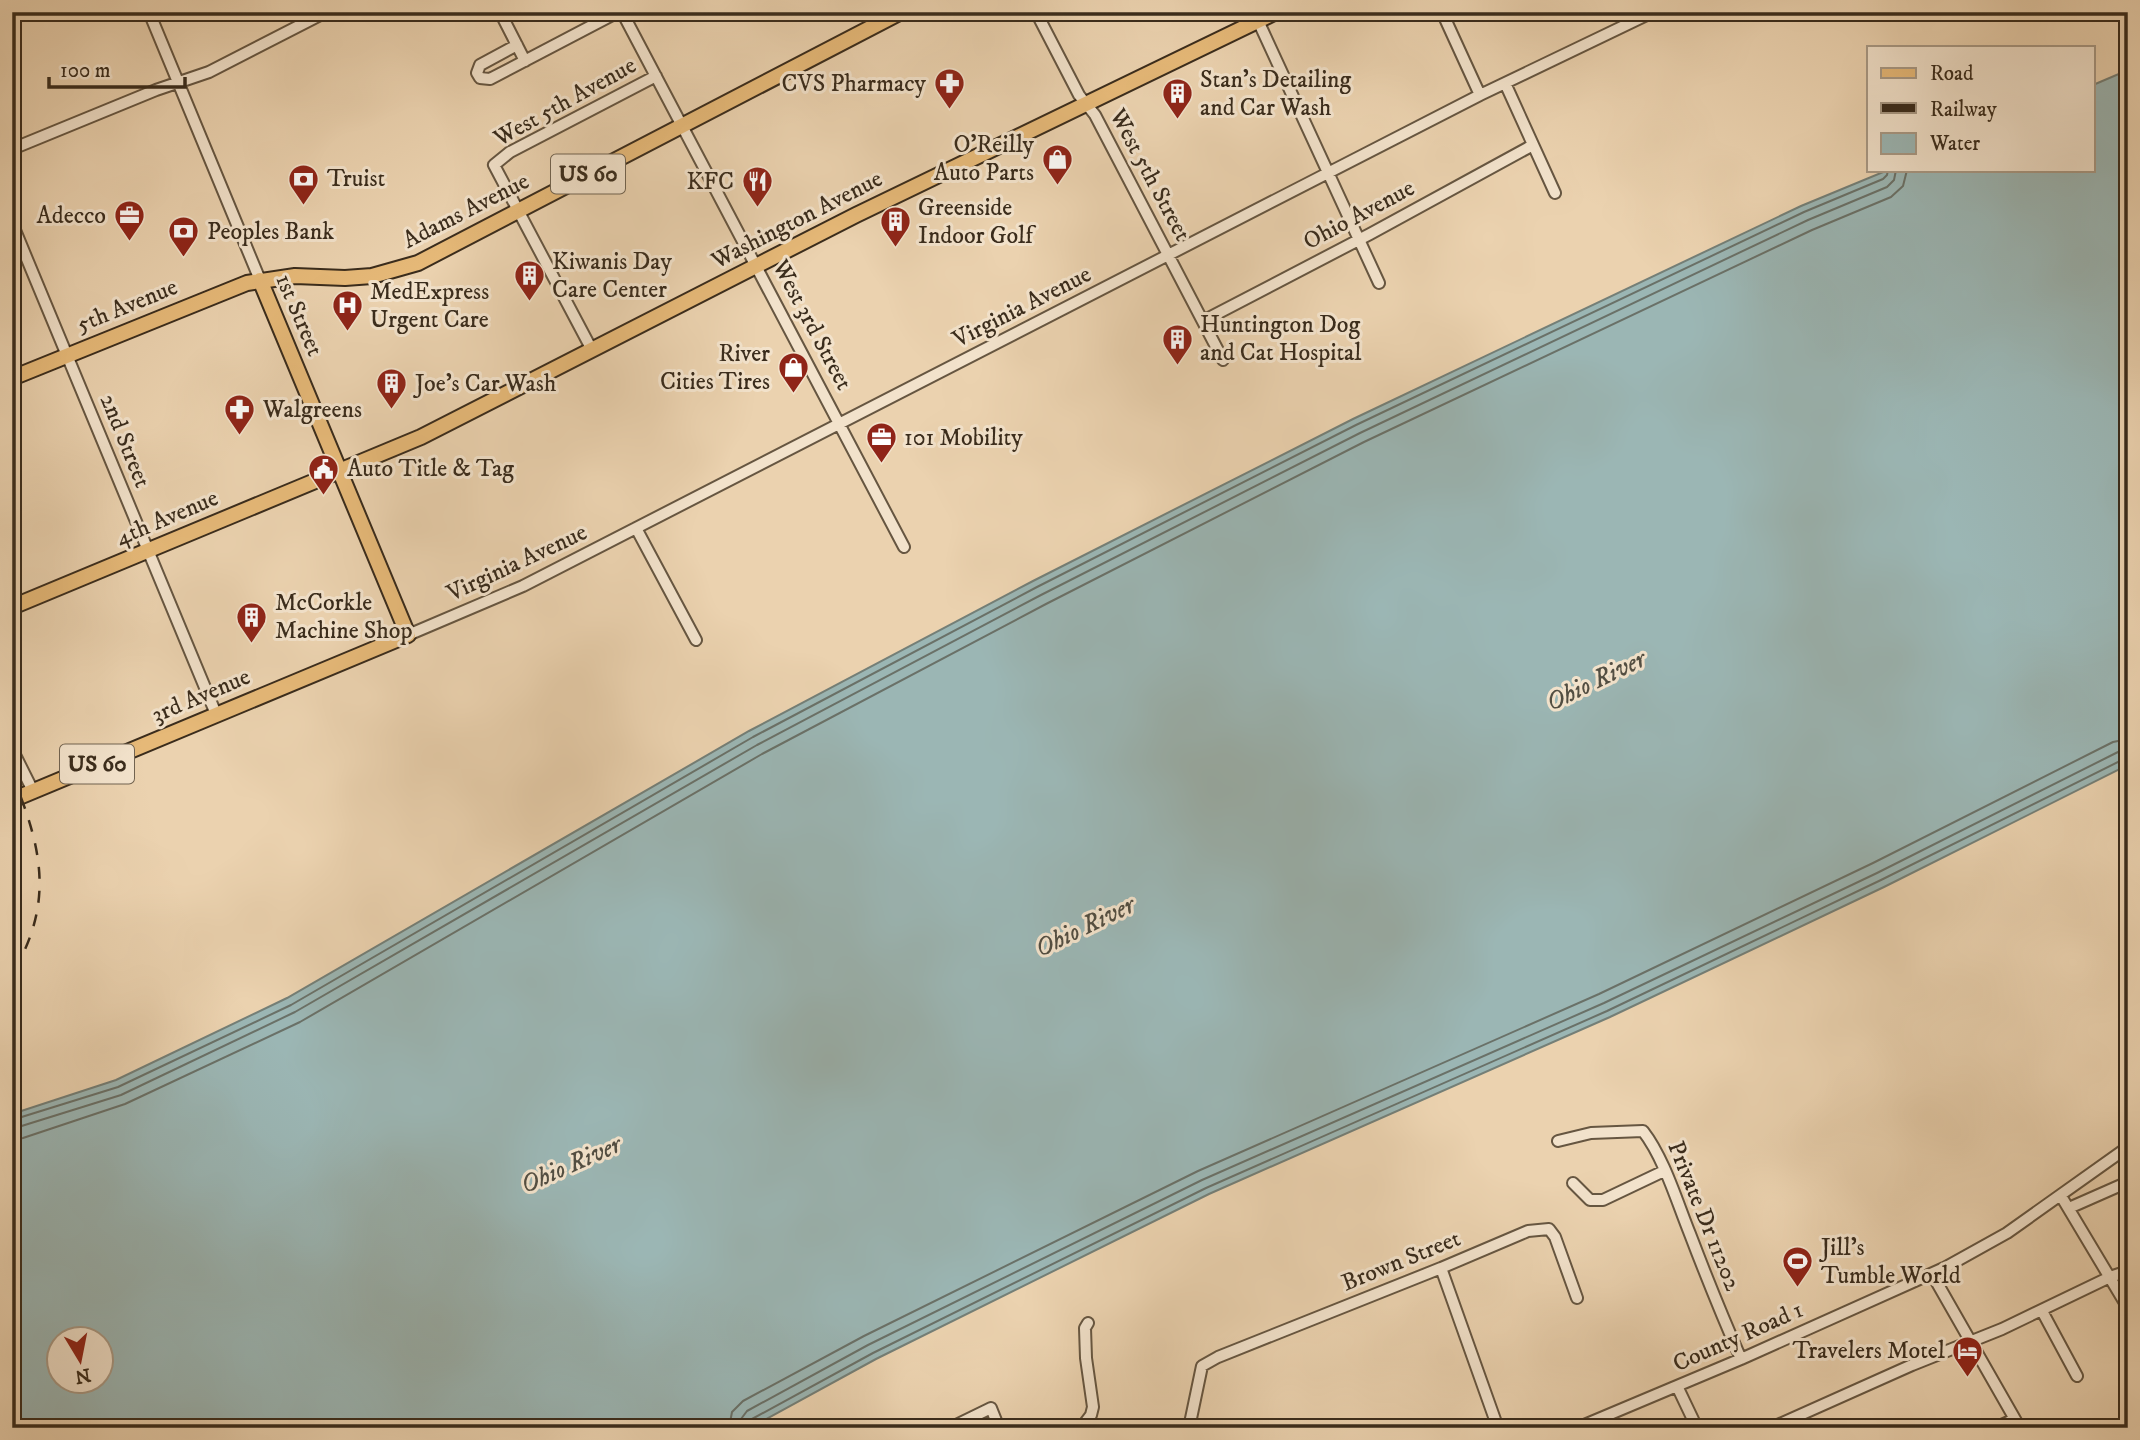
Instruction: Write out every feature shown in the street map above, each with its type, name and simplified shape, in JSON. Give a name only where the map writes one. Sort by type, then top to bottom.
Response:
[{"type":"main road","name":"Adams Avenue","points":[[260,280],[295,276],[359,277],[400,270],[435,255],[901,12]]},
{"type":"main road","name":"Washington Avenue","points":[[340,471],[424,436],[757,265],[1256,17],[1276,12]]},
{"type":"main road","name":"5th Avenue","points":[[12,378],[226,290],[260,280]]},
{"type":"main road","name":"1st Street","points":[[260,280],[408,635]]},
{"type":"main road","name":"4th Avenue","points":[[12,607],[340,471]]},
{"type":"main road","name":"3rd Avenue","points":[[12,800],[408,635]]},
{"type":"street","name":"1st Street","points":[[149,12],[260,280]]},
{"type":"street","points":[[12,149],[220,67],[326,12]]},
{"type":"street","points":[[500,12],[525,61]]},
{"type":"street","points":[[517,45],[480,65],[478,76],[488,80],[620,12]]},
{"type":"street","name":"West 3rd Street","points":[[620,12],[757,265],[904,547]]},
{"type":"street","name":"West 5th Street","points":[[1036,12],[1079,95],[1095,115],[1223,360]]},
{"type":"street","points":[[1442,12],[1480,95]]},
{"type":"street","name":"Virginia Avenue","points":[[408,635],[507,594],[1480,95],[1653,12]]},
{"type":"street","points":[[1256,17],[1379,282]]},
{"type":"street","name":"West 5th Avenue","points":[[518,211],[494,165],[510,152],[656,76]]},
{"type":"street","points":[[1505,83],[1555,193]]},
{"type":"street","name":"Ohio Avenue","points":[[1203,321],[1533,145]]},
{"type":"street","points":[[518,211],[592,350]]},
{"type":"street","name":"2nd Street","points":[[12,223],[216,714]]},
{"type":"street","points":[[636,528],[696,640]]},
{"type":"street","points":[[12,749],[33,791]]},
{"type":"street","name":"Private Dr 11202","points":[[1558,1142],[1591,1133],[1643,1131],[1664,1171],[1741,1359]]},
{"type":"street","name":"County Road 1","points":[[1577,1428],[1741,1359],[1932,1273],[2007,1233],[2128,1147]]},
{"type":"street","points":[[1573,1183],[1590,1199],[1603,1200],[1664,1171]]},
{"type":"street","points":[[2069,1208],[2128,1182]]},
{"type":"street","points":[[2061,1196],[2128,1308]]},
{"type":"street","name":"Brown Street","points":[[1189,1428],[1202,1366],[1218,1357],[1528,1231],[1549,1229],[1561,1250],[1577,1298]]},
{"type":"street","points":[[1441,1268],[1498,1428]]},
{"type":"street","points":[[1771,1428],[2128,1271]]},
{"type":"street","points":[[1932,1273],[2017,1423],[1996,1428]]},
{"type":"street","points":[[2042,1311],[2077,1376]]},
{"type":"street","points":[[1081,1428],[1091,1415],[1093,1407],[1086,1358],[1087,1323]]},
{"type":"street","points":[[1678,1386],[1697,1428]]},
{"type":"street","points":[[950,1428],[991,1408],[999,1428]]},
{"type":"water","name":"Ohio River","points":[[2128,70],[2128,765],[1884,887],[1610,1017],[1209,1194],[876,1359],[750,1428],[12,1428],[12,1114],[116,1080],[287,998],[749,731],[1033,581],[1353,419],[1801,206],[1883,172],[2094,172],[2094,85]]},
{"type":"railway","points":[[12,775],[31,826],[39,875],[39,899],[34,923],[26,948],[12,974]]},
{"type":"place","name":"CVS Pharmacy","points":[[949,111]]},
{"type":"place","name":"Stan's Detailing and Car Wash","points":[[1177,121]]},
{"type":"place","name":"O'Reilly Auto Parts","points":[[1057,186]]},
{"type":"place","name":"Truist","points":[[304,206]]},
{"type":"place","name":"KFC","points":[[757,209]]},
{"type":"place","name":"Adecco","points":[[129,243]]},
{"type":"place","name":"Greenside Indoor Golf","points":[[895,249]]},
{"type":"place","name":"Peoples Bank","points":[[184,259]]},
{"type":"place","name":"Kiwanis Day Care Center","points":[[529,303]]},
{"type":"place","name":"MedExpress Urgent Care","points":[[347,333]]},
{"type":"place","name":"Huntington Dog and Cat Hospital","points":[[1177,366]]},
{"type":"place","name":"River Cities Tires","points":[[793,395]]},
{"type":"place","name":"Joe's Car Wash","points":[[392,411]]},
{"type":"place","name":"Walgreens","points":[[240,437]]},
{"type":"place","name":"101 Mobility","points":[[881,465]]},
{"type":"place","name":"Auto Title & Tag","points":[[324,496]]},
{"type":"place","name":"McCorkle Machine Shop","points":[[252,644]]},
{"type":"place","name":"Jill's Tumble World","points":[[1798,1289]]},
{"type":"place","name":"Travelers Motel","points":[[1968,1378]]}]
